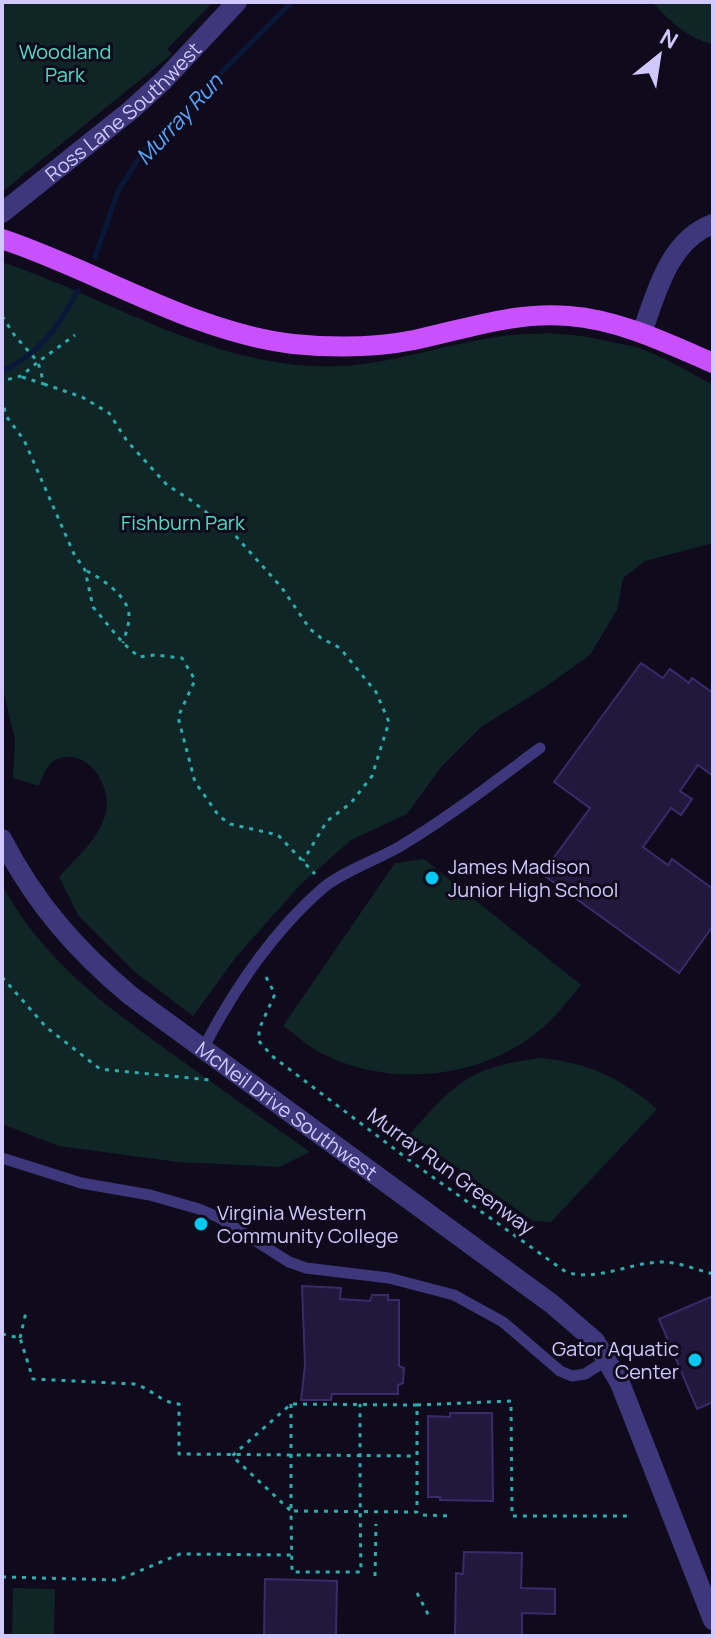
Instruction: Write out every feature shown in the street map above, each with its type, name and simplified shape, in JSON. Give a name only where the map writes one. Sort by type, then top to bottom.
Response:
[{"type":"main road","points":[[2,239],[67,263],[178,312],[219,326],[290,343],[334,347],[373,346],[509,318],[542,315],[596,319],[642,333],[713,363]]},
{"type":"street","name":"Ross Lane Southwest","points":[[2,213],[131,110],[164,80],[237,2]]},
{"type":"street","points":[[642,333],[671,260],[684,242],[697,231],[713,224]]},
{"type":"street","name":"McNeil Drive Southwest","points":[[2,839],[41,905],[70,940],[131,996],[552,1304],[595,1341],[620,1383],[713,1620]]},
{"type":"lane","points":[[203,1049],[223,1009],[244,977],[325,886],[401,846],[469,801],[540,748]]},
{"type":"lane","points":[[2,1158],[81,1183],[150,1195],[199,1209],[220,1218],[289,1262],[306,1268],[389,1278],[454,1295],[503,1322],[560,1371],[572,1376],[585,1374],[607,1360]]},
{"type":"path","points":[[2,316],[37,362],[44,384]]},
{"type":"path","points":[[2,381],[21,376],[75,335]]},
{"type":"path","points":[[21,376],[82,397],[109,413],[127,441],[167,485],[233,533],[282,588],[310,629],[340,648],[376,692],[389,722],[372,776],[351,803],[327,821],[303,861]]},
{"type":"path","points":[[2,398],[4,417],[24,440],[74,554],[85,570],[93,607],[139,657],[182,658],[195,680],[178,717],[195,782],[219,816],[230,824],[278,835],[325,886]]},
{"type":"path","points":[[85,570],[105,581],[128,610],[129,620],[123,643]]},
{"type":"path","points":[[2,977],[46,1027],[100,1069],[217,1080],[228,1067]]},
{"type":"path","name":"Murray Run Greenway","points":[[266,977],[275,994],[260,1027],[258,1040],[272,1056],[413,1163],[566,1272],[590,1275],[664,1262],[713,1274]]},
{"type":"path","points":[[26,1312],[20,1338],[33,1379],[142,1386],[169,1404],[179,1404],[179,1454],[416,1456]]},
{"type":"path","points":[[2,1334],[20,1338]]},
{"type":"path","points":[[232,1456],[291,1404],[417,1405],[511,1401],[512,1516],[629,1516]]},
{"type":"path","points":[[291,1404],[291,1579]]},
{"type":"path","points":[[292,1572],[361,1572],[360,1404]]},
{"type":"path","points":[[232,1456],[291,1511],[417,1512],[417,1405]]},
{"type":"path","points":[[423,1515],[452,1516]]},
{"type":"path","points":[[375,1576],[376,1524]]},
{"type":"path","points":[[2,1577],[118,1580],[180,1554],[292,1555]]},
{"type":"path","points":[[417,1593],[430,1618]]},
{"type":"green space","name":"Woodland Park","points":[[2,2],[213,2],[167,49],[172,54],[2,192]]},
{"type":"green space","points":[[652,2],[713,2],[713,44],[687,33]]},
{"type":"green space","name":"Fishburn Park","points":[[2,262],[192,340],[271,361],[312,366],[355,365],[491,338],[557,334],[590,337],[642,349],[713,385],[713,543],[645,561],[623,578],[617,610],[590,655],[481,727],[441,767],[407,814],[351,840],[301,884],[236,957],[193,1016],[135,972],[78,915],[59,877],[87,847],[99,830],[106,812],[105,790],[94,770],[77,758],[66,757],[49,765],[39,786],[13,778],[15,740],[2,685]]},
{"type":"green space","points":[[424,859],[581,985],[549,1022],[526,1041],[499,1056],[471,1066],[441,1072],[380,1072],[323,1054],[283,1026],[395,863]]},
{"type":"green space","points":[[2,884],[38,938],[82,984],[132,1025],[310,1152],[279,1167],[178,1162],[59,1146],[2,1124]]},
{"type":"green space","points":[[542,1058],[575,1064],[604,1074],[630,1088],[657,1109],[551,1222],[533,1221],[410,1134],[440,1101],[467,1080],[498,1066]]},
{"type":"green space","points":[[13,1588],[55,1589],[54,1636],[12,1636]]},
{"type":"building","points":[[641,663],[663,678],[670,669],[689,683],[692,678],[713,693],[713,776],[698,765],[680,791],[692,799],[681,815],[671,808],[643,847],[668,865],[672,859],[713,889],[713,926],[679,973],[542,874],[590,808],[554,782]]},
{"type":"building","points":[[302,1286],[341,1288],[340,1299],[370,1301],[372,1295],[388,1295],[388,1300],[399,1300],[399,1366],[404,1368],[398,1394],[332,1394],[331,1400],[301,1400],[305,1365]]},
{"type":"building","name":"Gator Aquatic Center","points":[[713,1296],[713,1402],[697,1409],[659,1319]]},
{"type":"building","points":[[450,1413],[492,1413],[493,1501],[428,1497],[428,1416],[450,1417]]},
{"type":"building","points":[[464,1552],[522,1553],[521,1588],[555,1589],[555,1614],[522,1613],[522,1636],[455,1636],[456,1573],[463,1574]]},
{"type":"building","points":[[265,1579],[337,1581],[336,1636],[264,1636]]},
{"type":"waterway","name":"Murray Run","points":[[95,257],[118,191],[145,149],[292,2]]},
{"type":"waterway","name":"Murray Run","points":[[2,372],[39,347],[78,290]]},
{"type":"place","name":"James Madison Junior High School","points":[[432,878]]},
{"type":"place","name":"Virginia Western Community College","points":[[201,1224]]},
{"type":"place","name":"Gator Aquatic Center","points":[[695,1360]]}]
